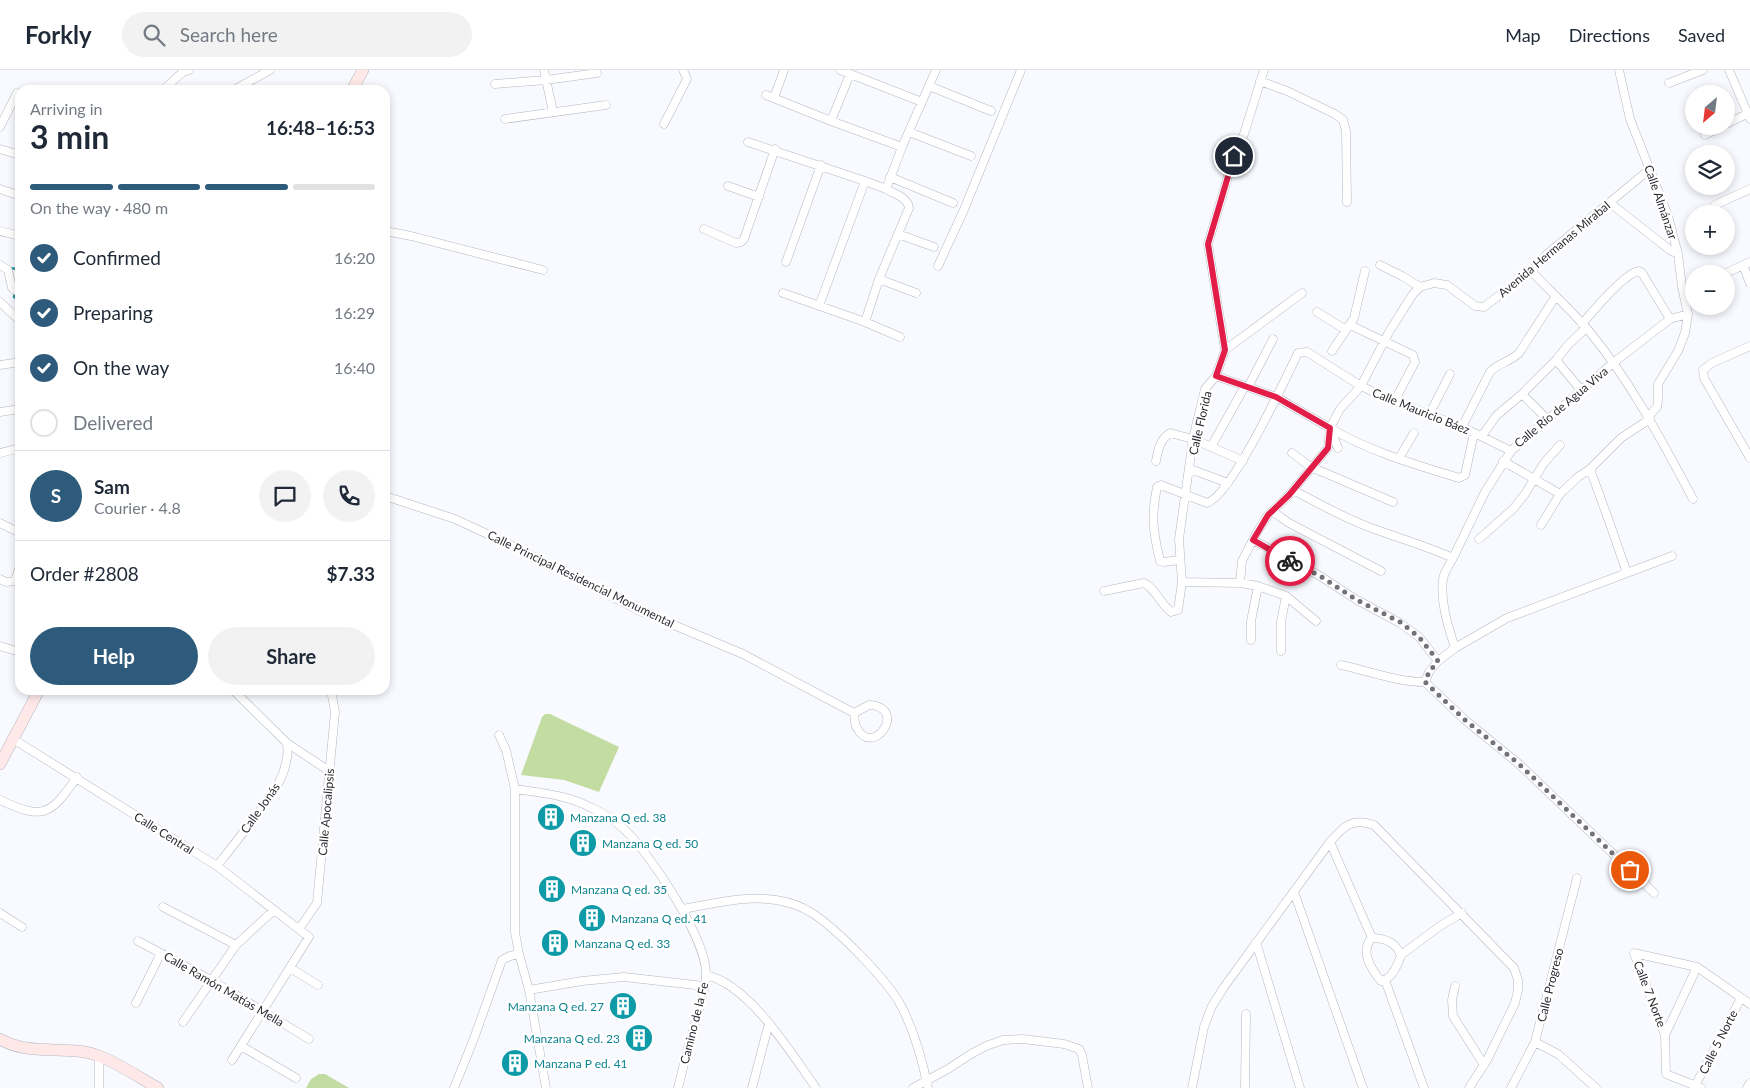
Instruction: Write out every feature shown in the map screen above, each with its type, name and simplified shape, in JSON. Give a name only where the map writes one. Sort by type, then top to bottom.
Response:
[{"type":"street","points":[[169,85],[183,72],[189,70]]},
{"type":"street","points":[[243,85],[270,70]]},
{"type":"street","points":[[355,85],[363,70]]},
{"type":"street","points":[[544,70],[553,112]]},
{"type":"street","points":[[664,124],[688,79],[683,70]]},
{"type":"street","points":[[784,70],[770,96],[902,147]]},
{"type":"street","points":[[840,70],[922,102]]},
{"type":"street","points":[[886,189],[902,147],[936,70]]},
{"type":"street","points":[[938,266],[963,212],[1022,70]]},
{"type":"street","name":"Calle Florida","points":[[1104,591],[1144,582],[1150,585],[1161,603],[1171,612],[1178,610],[1182,582],[1180,539],[1193,439],[1205,389],[1216,376],[1225,350],[1208,244],[1234,156],[1244,134],[1264,70]]},
{"type":"street","name":"Calle Almánzar","points":[[1620,70],[1630,119],[1668,216],[1678,254],[1685,300]]},
{"type":"street","points":[[1669,83],[1703,70]]},
{"type":"street","points":[[1729,70],[1749,117],[1735,121]]},
{"type":"street","points":[[496,84],[597,73]]},
{"type":"street","points":[[831,121],[850,74]]},
{"type":"street","points":[[1260,81],[1318,105],[1338,115],[1343,120],[1346,131],[1347,202]]},
{"type":"street","points":[[929,86],[991,111]]},
{"type":"street","points":[[0,127],[15,99]]},
{"type":"street","points":[[505,119],[606,105]]},
{"type":"street","points":[[909,132],[971,156]]},
{"type":"street","points":[[748,142],[775,149],[886,189],[906,200],[909,204],[879,279],[865,322]]},
{"type":"street","points":[[0,149],[15,154]]},
{"type":"street","points":[[704,229],[736,243],[741,242],[775,149]]},
{"type":"street","points":[[786,262],[821,165]]},
{"type":"street","name":"Avenida Hermanas Mirabal","points":[[1420,288],[1434,283],[1447,285],[1475,306],[1484,307],[1531,271],[1546,255],[1650,169]]},
{"type":"street","points":[[890,177],[953,203]]},
{"type":"street","points":[[819,306],[865,181]]},
{"type":"street","points":[[728,186],[759,197]]},
{"type":"street","points":[[0,189],[15,194]]},
{"type":"street","points":[[1715,205],[1750,189]]},
{"type":"street","points":[[1610,203],[1670,250],[1678,254]]},
{"type":"street","points":[[0,231],[15,235]]},
{"type":"street","points":[[390,232],[542,270]]},
{"type":"street","points":[[898,234],[934,246]]},
{"type":"street","points":[[1746,264],[1750,283]]},
{"type":"street","points":[[0,265],[8,270],[12,288],[15,290]]},
{"type":"street","points":[[1240,583],[1242,561],[1268,515],[1293,490],[1328,448],[1330,428],[1340,409],[1361,386],[1384,341],[1413,294],[1420,288],[1380,265]]},
{"type":"street","points":[[1332,351],[1354,318],[1365,271]]},
{"type":"street","points":[[1531,271],[1584,326],[1613,363],[1649,418],[1693,499]]},
{"type":"street","points":[[1482,436],[1496,416],[1522,394],[1556,360],[1612,291],[1632,273],[1639,271],[1642,273],[1670,319]]},
{"type":"street","points":[[879,279],[916,293]]},
{"type":"street","points":[[783,293],[865,322],[900,337]]},
{"type":"street","points":[[1225,350],[1302,294]]},
{"type":"street","points":[[1462,427],[1490,372],[1496,366],[1512,360],[1519,353],[1556,296]]},
{"type":"street","points":[[0,302],[15,316]]},
{"type":"street","points":[[1317,312],[1348,328],[1384,341],[1413,356],[1415,362],[1394,402]]},
{"type":"street","name":"Calle Río de Agua Viva","points":[[1455,648],[1446,621],[1443,578],[1485,492],[1510,451],[1613,363],[1670,319],[1685,315]]},
{"type":"street","name":"Calle Almánzar","points":[[1649,418],[1657,407],[1658,384],[1678,351],[1685,333],[1688,315]]},
{"type":"street","points":[[1211,447],[1273,339]]},
{"type":"street","points":[[1750,346],[1712,363],[1704,370],[1704,378],[1750,458]]},
{"type":"street","name":"Calle Mauricio Báez","points":[[1276,397],[1298,353],[1307,352],[1361,386],[1394,402],[1462,427],[1510,451]]},
{"type":"street","points":[[1556,360],[1581,390]]},
{"type":"street","points":[[0,365],[15,363]]},
{"type":"street","points":[[1430,415],[1450,374]]},
{"type":"street","points":[[1216,376],[1276,397],[1344,437],[1459,478],[1465,475],[1474,433]]},
{"type":"street","points":[[1522,394],[1547,419]]},
{"type":"street","points":[[1180,560],[1160,561],[1153,525],[1153,508],[1157,487],[1161,485],[1207,503],[1212,502],[1243,461],[1276,397]]},
{"type":"street","points":[[0,412],[15,410]]},
{"type":"street","points":[[1541,525],[1560,494],[1578,477],[1590,469],[1621,438],[1649,418]]},
{"type":"street","points":[[1330,428],[1338,448]]},
{"type":"street","points":[[1399,458],[1414,432]]},
{"type":"street","points":[[1156,461],[1159,447],[1170,433],[1193,439],[1243,461]]},
{"type":"street","points":[[1480,539],[1525,494],[1533,478],[1560,445]]},
{"type":"street","points":[[0,452],[15,449]]},
{"type":"street","points":[[1292,453],[1311,467],[1393,502]]},
{"type":"street","points":[[1504,461],[1560,494]]},
{"type":"street","points":[[1190,469],[1228,482]]},
{"type":"street","points":[[1590,469],[1626,573]]},
{"type":"street","points":[[1293,490],[1364,525],[1453,558]]},
{"type":"street","name":"Calle Principal Residencial Monumental","points":[[390,498],[455,518],[515,546],[638,610],[743,654],[854,713]]},
{"type":"street","points":[[1272,511],[1289,523],[1381,570]]},
{"type":"street","points":[[0,523],[15,530]]},
{"type":"street","points":[[1253,540],[1320,576],[1357,600],[1400,622],[1419,637],[1438,661]]},
{"type":"street","points":[[1425,682],[1429,672],[1438,661],[1455,648],[1508,618],[1672,556]]},
{"type":"street","points":[[0,578],[6,582],[15,583]]},
{"type":"street","points":[[1182,582],[1240,583],[1258,586],[1286,596],[1316,621]]},
{"type":"street","points":[[1251,640],[1251,621],[1258,586]]},
{"type":"street","points":[[1281,651],[1281,622],[1286,596]]},
{"type":"street","points":[[0,646],[15,650]]},
{"type":"street","points":[[1341,666],[1407,682],[1425,682],[1465,720],[1519,764],[1654,893]]},
{"type":"street","points":[[0,764],[36,695]]},
{"type":"street","points":[[238,695],[287,742],[330,771]]},
{"type":"street","name":"Calle Apocalipsis","points":[[299,929],[317,903],[335,712],[333,695]]},
{"type":"street","points":[[869,705],[880,708],[887,716],[887,727],[880,735],[865,736],[857,730],[854,713],[869,705]]},
{"type":"street","points":[[499,734],[511,767],[515,789],[515,932],[529,990],[546,1088]]},
{"type":"street","name":"Calle Central","points":[[12,738],[217,866],[309,937],[290,968]]},
{"type":"street","name":"Calle Jonás","points":[[217,866],[278,785],[286,763],[287,742]]},
{"type":"street","points":[[0,800],[30,812],[50,809],[65,794],[77,777]]},
{"type":"street","name":"Camino de la Fe","points":[[515,789],[573,799],[606,816],[623,828],[654,865],[682,909],[702,956],[706,975],[678,1088]]},
{"type":"street","points":[[1192,1088],[1204,1027],[1212,1006],[1256,942],[1330,842],[1343,827],[1354,822],[1363,821],[1374,825],[1514,968],[1518,980],[1515,1002],[1484,1065],[1469,1088]]},
{"type":"street","points":[[1330,842],[1372,938]]},
{"type":"street","name":"Calle Progreso","points":[[1515,1086],[1535,1042],[1577,878]]},
{"type":"street","points":[[1294,892],[1363,1088]]},
{"type":"street","points":[[682,909],[756,899],[775,900],[794,904],[828,925],[883,980],[898,1002],[918,1045],[927,1084]]},
{"type":"street","points":[[163,907],[236,945]]},
{"type":"street","points":[[184,1022],[236,945],[274,910]]},
{"type":"street","points":[[0,913],[22,927]]},
{"type":"street","points":[[1401,955],[1395,945],[1380,938],[1372,938],[1368,942],[1366,951],[1372,969],[1381,981],[1386,980],[1394,970],[1401,955],[1440,926],[1462,913]]},
{"type":"street","name":"Calle Ramón Matías Mella","points":[[138,941],[211,980],[309,1039]]},
{"type":"street","points":[[1256,942],[1300,1088]]},
{"type":"street","points":[[136,1003],[161,953]]},
{"type":"street","name":"Calle 7 Norte","points":[[1665,1035],[1634,953],[1697,967]]},
{"type":"street","points":[[454,1088],[502,960],[519,954]]},
{"type":"street","points":[[1698,1087],[1666,1074],[1665,1035],[1697,967],[1750,1004]]},
{"type":"street","points":[[232,1060],[290,968],[318,985]]},
{"type":"street","points":[[706,975],[723,980],[769,1023],[816,1088]]},
{"type":"street","points":[[529,990],[582,981],[624,977],[704,986]]},
{"type":"street","points":[[1386,980],[1424,1088]]},
{"type":"street","points":[[1455,986],[1452,1000],[1453,1016],[1484,1065]]},
{"type":"street","name":"Calle 5 Norte","points":[[1698,1087],[1741,998]]},
{"type":"street","points":[[1245,1088],[1246,1014]]},
{"type":"street","points":[[752,1088],[769,1023]]},
{"type":"street","points":[[0,1038],[12,1045],[99,1056],[158,1088]]},
{"type":"street","points":[[913,1088],[927,1084],[986,1046],[1003,1040],[1023,1039],[1064,1044],[1079,1050],[1082,1055],[1088,1088]]},
{"type":"street","points":[[1535,1042],[1558,1054],[1596,1088]]},
{"type":"street","points":[[241,1046],[296,1078]]},
{"type":"street","points":[[99,1056],[99,1088]]},
{"type":"street","points":[[1747,1088],[1750,1083]]},
{"type":"green space","points":[[545,714],[550,714],[619,747],[599,792],[564,780],[521,775],[542,717]]},
{"type":"green space","points":[[319,1074],[325,1074],[349,1088],[306,1088],[311,1079]]},
{"type":"waterway","points":[[8,268],[15,269]]},
{"type":"waterway","points":[[15,293],[15,298]]},
{"type":"way so far","points":[[1290,561],[1320,576],[1357,600],[1400,622],[1419,637],[1438,661],[1429,672],[1425,682],[1465,720],[1519,764],[1630,870]]},
{"type":"place","name":"Manzana Q ed. 38","points":[[551,817]]},
{"type":"place","name":"Manzana Q ed. 50","points":[[583,843]]},
{"type":"place","name":"Manzana Q ed. 35","points":[[552,889]]},
{"type":"place","name":"Manzana Q ed. 41","points":[[592,918]]},
{"type":"place","name":"Manzana Q ed. 33","points":[[555,943]]},
{"type":"place","name":"Manzana Q ed. 27","points":[[623,1006]]},
{"type":"place","name":"Manzana Q ed. 23","points":[[639,1038]]},
{"type":"place","name":"Manzana P ed. 41","points":[[515,1063]]},
{"type":"route","points":[[1234,156],[1208,244],[1225,350],[1216,376],[1276,397],[1330,428],[1328,448],[1289,495],[1268,515],[1253,540],[1290,561]]}]
